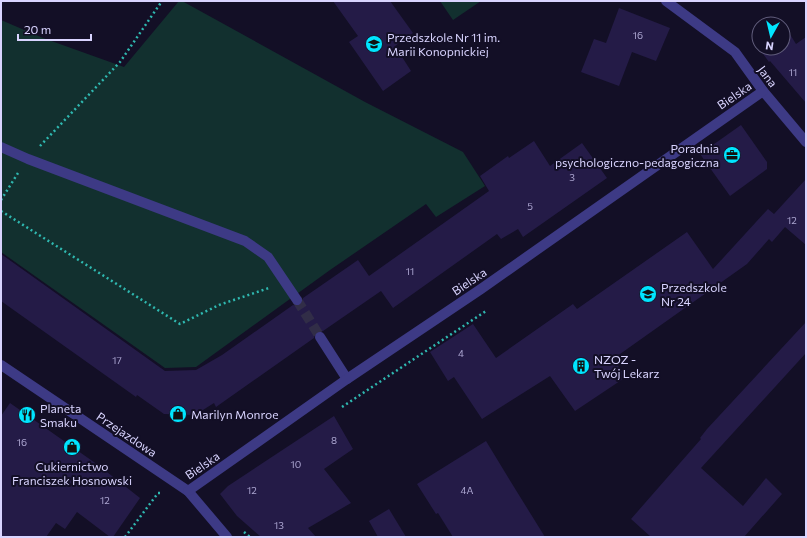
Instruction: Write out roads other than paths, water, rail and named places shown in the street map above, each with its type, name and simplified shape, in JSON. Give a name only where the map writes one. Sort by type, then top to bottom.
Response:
[{"type":"street","name":"Jana","points":[[666,1],[734,52],[763,91],[806,142]]},
{"type":"street","name":"Bielska","points":[[188,491],[347,379],[481,289],[763,91]]},
{"type":"street","points":[[1,147],[28,159],[245,241],[268,257],[297,300]]},
{"type":"street","points":[[320,336],[347,379]]},
{"type":"street","name":"Przejazdowa","points":[[1,365],[188,491],[227,537]]},
{"type":"tunnel","points":[[297,300],[320,337]]},
{"type":"place","name":"Przedszkole Nr 11 im. Marii Konopnickiej","points":[[374,44]]},
{"type":"place","name":"Poradnia psychologiczno-pedagogiczna","points":[[732,155]]},
{"type":"place","name":"Przedszkole Nr 24","points":[[648,294]]},
{"type":"place","name":"NZOZ - Twój Lekarz","points":[[581,366]]},
{"type":"place","name":"Marilyn Monroe","points":[[178,414]]},
{"type":"place","name":"Planeta Smaku","points":[[27,415]]},
{"type":"place","name":"Cukiernictwo Franciszek Hosnowski","points":[[72,447]]}]
